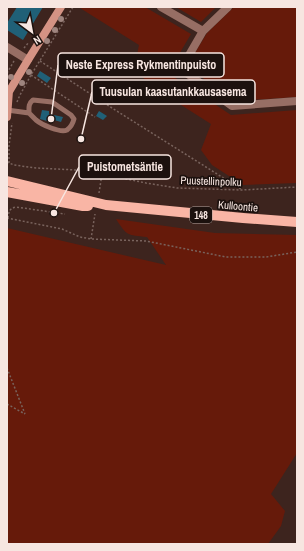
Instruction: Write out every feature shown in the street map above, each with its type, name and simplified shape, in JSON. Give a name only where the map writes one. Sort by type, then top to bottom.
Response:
[{"type":"main road","name":"Kulloontie","points":[[7,181],[106,205]]},
{"type":"main road","name":"Kulloontie","points":[[7,192],[83,206],[106,205],[297,222]]},
{"type":"street","points":[[9,112],[8,93],[62,7]]},
{"type":"street","points":[[161,7],[203,31]]},
{"type":"street","points":[[228,7],[203,31],[181,69],[232,106],[297,101]]},
{"type":"street","points":[[7,48],[28,60]]},
{"type":"lane","points":[[9,112],[29,113],[41,124],[64,131],[70,128],[74,119],[71,115],[52,102],[40,100],[33,100],[31,102],[29,113]]},
{"type":"path","points":[[8,162],[9,112],[73,7]]},
{"type":"path","points":[[7,73],[32,38]]},
{"type":"path","points":[[40,61],[242,190]]},
{"type":"path","points":[[31,75],[44,82],[95,117]]},
{"type":"path","name":"Puustellinpolku","points":[[8,162],[14,165],[36,168],[76,170],[178,188],[242,190],[297,187]]},
{"type":"path","points":[[99,193],[102,174]]},
{"type":"path","points":[[64,214],[16,207],[9,210],[7,218],[62,229],[80,237],[91,239],[146,241],[226,257],[266,257],[297,252]]},
{"type":"path","points":[[91,239],[95,214]]},
{"type":"path","points":[[7,368],[25,414],[7,404]]},
{"type":"shaded area","points":[[145,7],[191,34],[168,73],[231,115],[297,110],[297,183],[243,185],[212,165],[201,150],[211,124],[156,89],[134,70],[139,45],[80,8]]},
{"type":"shaded area","points":[[176,7],[216,7],[201,22]]},
{"type":"shaded area","points":[[234,7],[297,7],[297,97],[233,101],[187,66],[207,33]]},
{"type":"shaded area","points":[[116,219],[215,233],[297,235],[297,453],[271,494],[285,511],[281,526],[268,544],[7,544],[7,228],[166,265],[147,237],[128,234]]},
{"type":"building","points":[[17,7],[43,7],[23,40],[7,30],[7,23]]},
{"type":"building","points":[[40,71],[51,78],[47,83],[37,76]]},
{"type":"building","points":[[42,110],[49,111],[49,114],[63,117],[61,122],[47,118],[47,121],[40,119]]},
{"type":"building","points":[[99,111],[107,116],[103,120],[96,116]]},
{"type":"place","name":"Neste Express Rykmentinpuisto","points":[[51,119]]},
{"type":"place","name":"Tuusulan kaasutankkausasema","points":[[81,139]]},
{"type":"place","name":"Puistometsäntie","points":[[54,213]]}]
